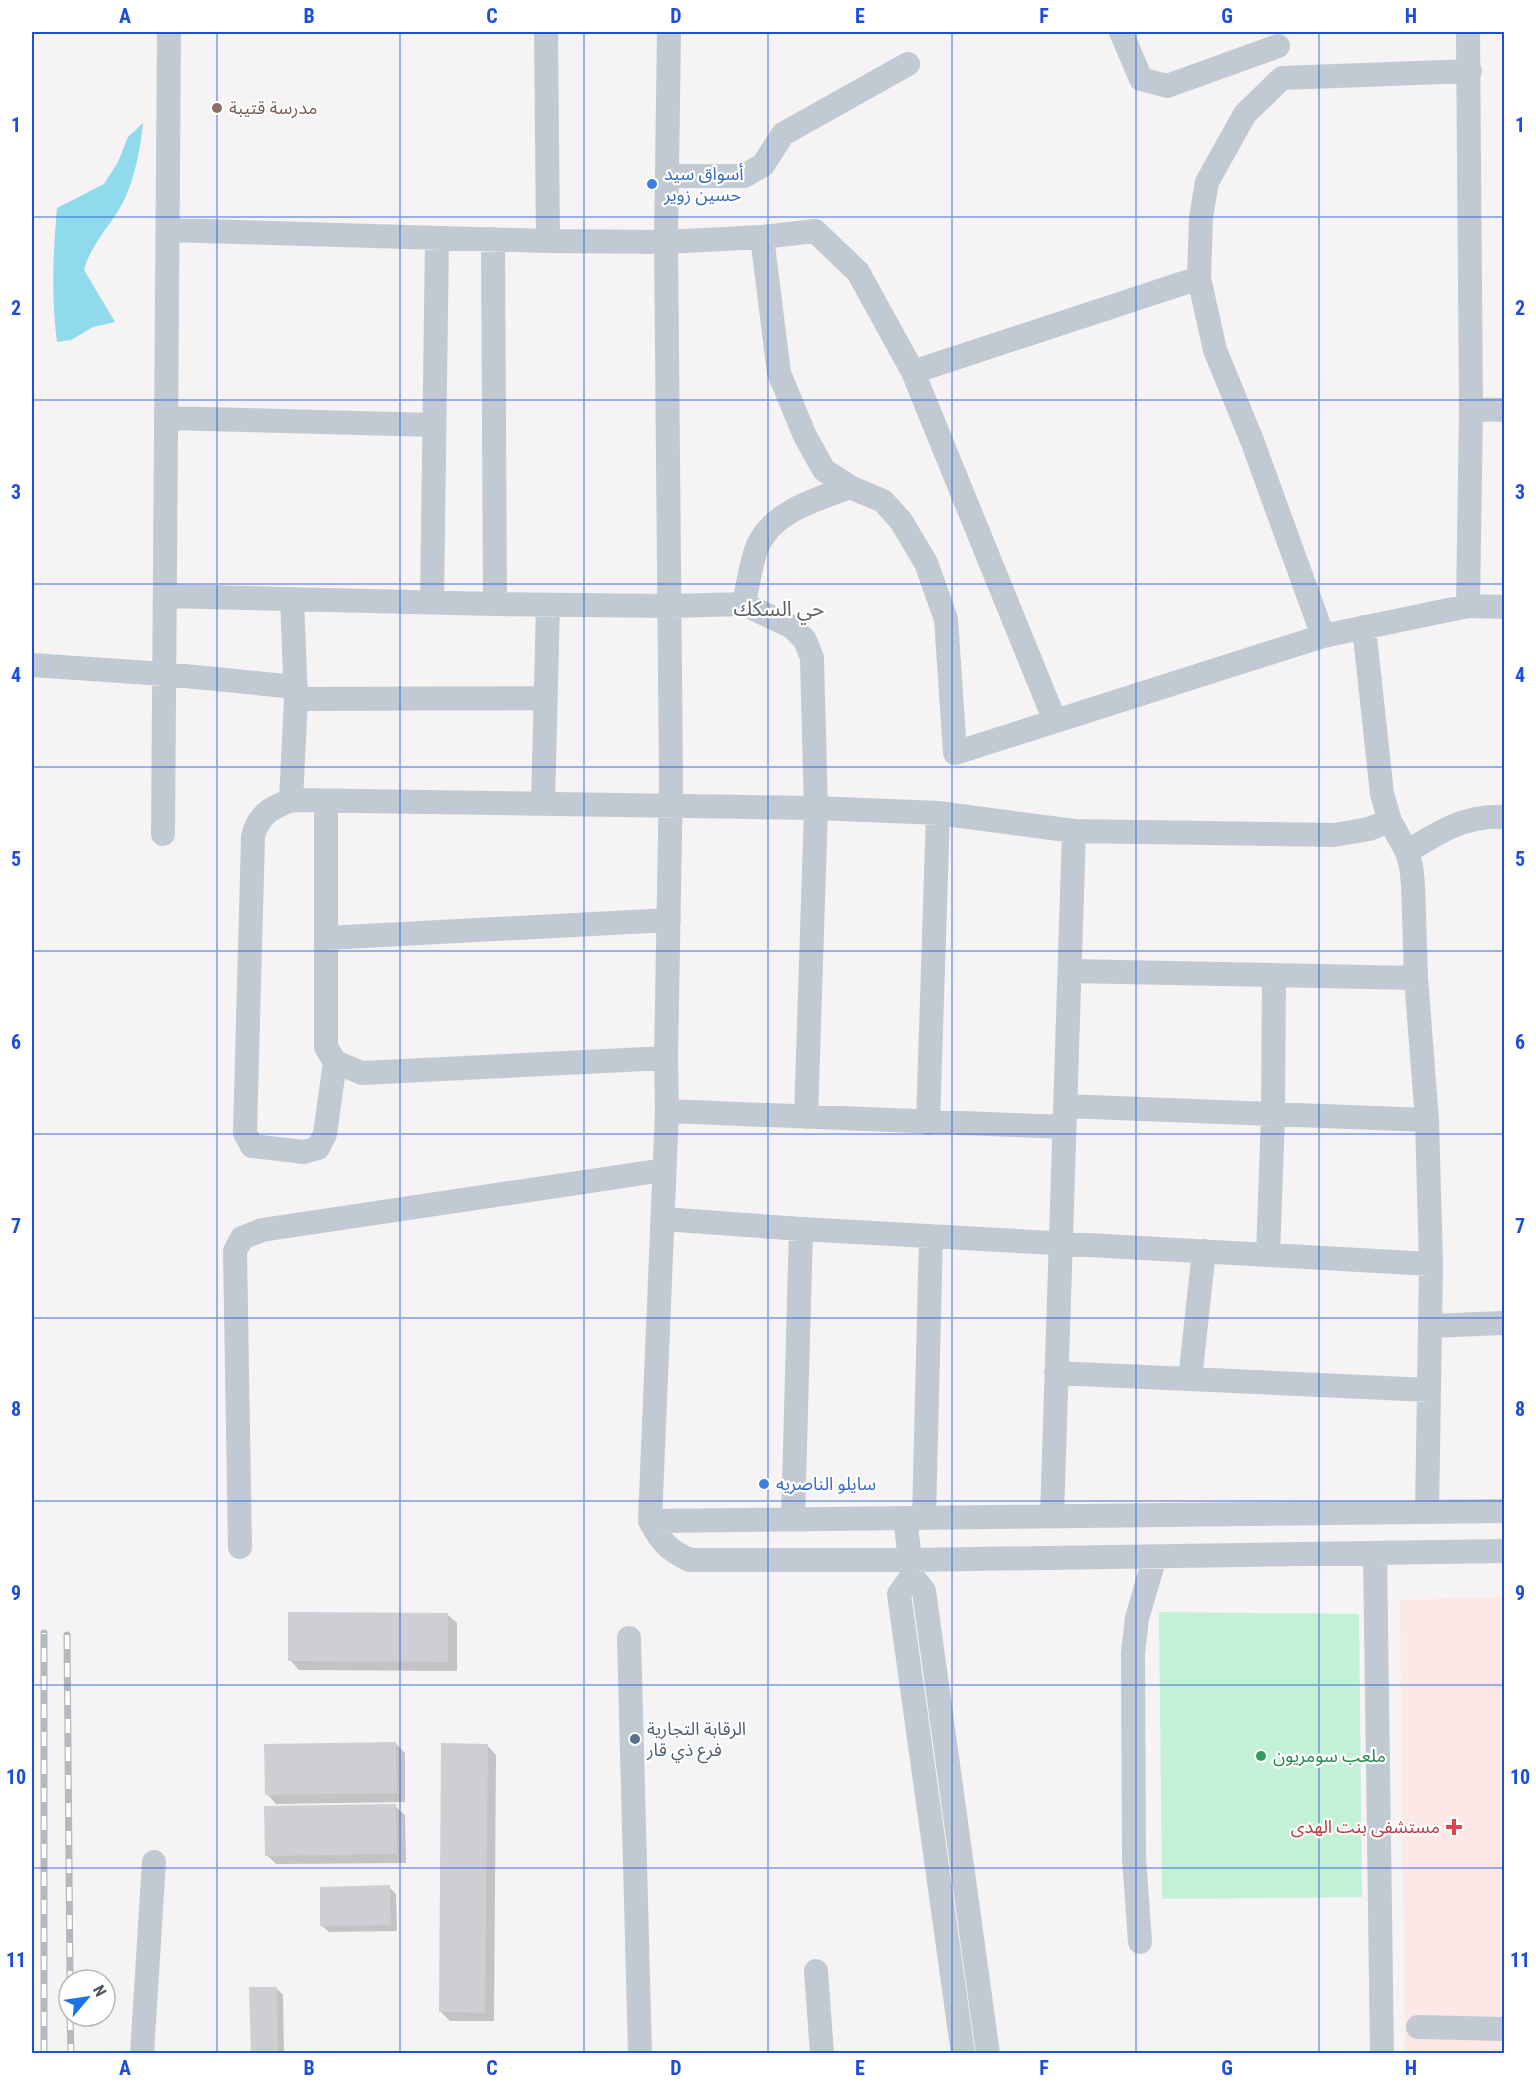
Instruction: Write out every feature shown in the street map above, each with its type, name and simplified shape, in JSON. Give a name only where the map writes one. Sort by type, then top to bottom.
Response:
[{"type":"street","points":[[163,834],[169,32]]},
{"type":"street","points":[[546,32],[548,241]]},
{"type":"street","points":[[669,32],[666,242],[671,806],[667,1111],[650,1521],[658,1537],[672,1552],[690,1560],[910,1568],[1155,1557],[1504,1551]]},
{"type":"street","points":[[1121,32],[1141,79],[1167,86],[1277,39],[1282,78]]},
{"type":"street","points":[[1468,32],[1471,410],[1468,606]]},
{"type":"street","points":[[667,176],[744,176],[763,165],[783,134],[908,64]]},
{"type":"street","points":[[1323,636],[1253,443],[1215,350],[1199,278],[1201,217],[1207,182],[1245,114],[1282,78],[1470,71]]},
{"type":"street","points":[[168,230],[548,241],[666,242],[762,237],[815,231],[858,272],[913,372],[1055,721]]},
{"type":"street","points":[[762,237],[779,373],[805,436],[824,470],[850,487],[884,501],[901,521],[926,563],[946,619],[955,753],[1323,636],[1468,606],[1504,607]]},
{"type":"street","points":[[432,602],[437,238]]},
{"type":"street","points":[[493,239],[495,604]]},
{"type":"street","points":[[913,372],[1199,278]]},
{"type":"street","points":[[1471,410],[1504,410]]},
{"type":"street","points":[[166,418],[434,425]]},
{"type":"street","points":[[744,604],[758,545],[779,518],[801,506],[850,487]]},
{"type":"street","points":[[165,596],[548,605],[744,604],[792,627],[805,640],[812,657],[816,808],[806,1117]]},
{"type":"street","points":[[291,800],[296,693],[292,599]]},
{"type":"street","points":[[543,804],[548,605]]},
{"type":"street","points":[[1364,627],[1382,794],[1390,821],[1407,852],[1413,884],[1416,978],[1427,1120],[1431,1264],[1427,1512]]},
{"type":"street","points":[[32,665],[164,674],[296,693],[545,698]]},
{"type":"street","points":[[335,1062],[325,1134],[318,1148],[304,1152],[252,1146],[245,1133],[253,836],[256,822],[273,808],[291,800],[816,808],[938,813],[1074,831],[1334,835],[1369,829],[1390,821]]},
{"type":"street","points":[[326,801],[326,1047],[335,1062],[362,1072],[666,1058]]},
{"type":"street","points":[[928,1123],[938,813]]},
{"type":"street","points":[[1407,852],[1436,833],[1468,819],[1488,816],[1504,817]]},
{"type":"street","points":[[1052,1516],[1074,831]]},
{"type":"street","points":[[326,939],[669,920]]},
{"type":"street","points":[[1070,971],[1416,978]]},
{"type":"street","points":[[1268,1255],[1273,1115],[1274,975]]},
{"type":"street","points":[[667,1111],[928,1123],[1065,1116],[1273,1115],[1427,1120]]},
{"type":"street","points":[[240,1547],[235,1251],[242,1238],[262,1230],[664,1170]]},
{"type":"street","points":[[663,1219],[801,1229],[1431,1264]]},
{"type":"street","points":[[793,1519],[801,1229]]},
{"type":"street","points":[[931,1236],[910,1568],[899,1594],[963,2054]]},
{"type":"street","points":[[1190,1379],[1204,1251]]},
{"type":"street","points":[[1430,1326],[1504,1323]]},
{"type":"street","points":[[1056,1373],[1429,1390]]},
{"type":"street","points":[[650,1521],[1504,1511]]},
{"type":"street","points":[[1375,1553],[1382,2054]]},
{"type":"street","points":[[1140,1942],[1134,1858],[1133,1653],[1137,1618],[1155,1557]]},
{"type":"street","points":[[910,1568],[924,1591],[988,2054]]},
{"type":"street","points":[[629,1638],[640,2054]]},
{"type":"street","points":[[142,2054],[154,1862]]},
{"type":"street","points":[[816,1971],[822,2054]]},
{"type":"street","points":[[1418,2027],[1504,2029]]},
{"type":"shaded area","name":"مستشفى بنت الهدى","points":[[1504,1597],[1504,2053],[1405,2053],[1400,1600]]},
{"type":"green space","name":"ملعب سومريون","points":[[1159,1612],[1359,1614],[1362,1897],[1162,1899]]},
{"type":"water","points":[[143,123],[137,160],[129,188],[121,205],[92,250],[84,270],[115,322],[93,327],[71,340],[57,342],[53,275],[57,208],[104,184],[118,162],[128,137]]},
{"type":"building","points":[[288,1612],[448,1613],[448,1662],[288,1661]]},
{"type":"building","points":[[396,1742],[397,1793],[265,1795],[264,1744]]},
{"type":"building","points":[[441,1743],[488,1744],[485,2013],[439,2012]]},
{"type":"building","points":[[396,1804],[397,1854],[265,1856],[264,1806]]},
{"type":"building","points":[[390,1885],[391,1925],[320,1926],[320,1887]]},
{"type":"building","points":[[249,1987],[277,1987],[278,2054],[251,2054]]},
{"type":"railway","points":[[44,1633],[44,2054]]},
{"type":"railway","points":[[67,1635],[70,1968]]},
{"type":"railway","points":[[70,2028],[71,2054]]},
{"type":"place","name":"مدرسة قتيبة","points":[[217,108]]},
{"type":"place","name":"أسواق سيد حسين زوير","points":[[652,184]]},
{"type":"place","name":"سايلو الناصريه","points":[[764,1484]]},
{"type":"place","name":"الرقابة التجارية فرع ذي قار","points":[[635,1739]]},
{"type":"place","name":"ملعب سومريون","points":[[1261,1756]]},
{"type":"place","name":"مستشفى بنت الهدى","points":[[1454,1827]]},
{"type":"district","name":"حي السكك","points":[[779,609]]}]
